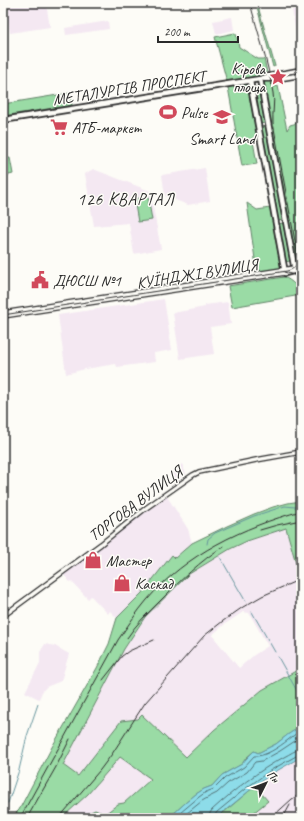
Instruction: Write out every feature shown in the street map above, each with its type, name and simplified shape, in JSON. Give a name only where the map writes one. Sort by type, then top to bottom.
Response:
[{"type":"highway","name":"МЕТАЛУРГІВ ПРОСПЕКТ","points":[[3,120],[260,79]]},
{"type":"highway","points":[[260,79],[286,221],[297,269]]},
{"type":"highway","points":[[250,81],[284,271]]},
{"type":"highway","points":[[258,126],[268,124]]},
{"type":"highway","points":[[276,223],[286,221]]},
{"type":"highway","name":"КУЇНДЖІ ВУЛИЦЯ","points":[[284,271],[297,269]]},
{"type":"main road","name":"МЕТАЛУРГІВ ПРОСПЕКТ","points":[[260,79],[301,70]]},
{"type":"main road","name":"МЕТАЛУРГІВ ПРОСПЕКТ","points":[[260,79],[277,79],[301,75]]},
{"type":"main road","name":"КУЇНДЖІ ВУЛИЦЯ","points":[[3,314],[284,271]]},
{"type":"main road","name":"ТОРГОВА ВУЛИЦЯ","points":[[3,616],[192,475],[199,472],[301,452]]},
{"type":"shaded area","points":[[5,3],[46,3],[50,27],[10,33]]},
{"type":"shaded area","points":[[291,3],[301,3],[301,34],[296,34]]},
{"type":"shaded area","points":[[232,17],[234,30],[216,34],[213,21]]},
{"type":"shaded area","points":[[108,21],[109,29],[66,35],[65,28]]},
{"type":"shaded area","points":[[205,168],[210,201],[188,205],[165,196],[162,175]]},
{"type":"shaded area","points":[[93,169],[150,191],[161,249],[134,254],[129,223],[94,226],[85,174]]},
{"type":"shaded area","points":[[164,299],[172,350],[154,353],[155,362],[117,367],[116,364],[66,374],[58,315]]},
{"type":"shaded area","points":[[228,302],[231,324],[210,327],[214,354],[180,359],[173,313],[205,307],[205,305]]},
{"type":"shaded area","points":[[182,464],[186,474],[176,480],[170,472]]},
{"type":"shaded area","points":[[166,495],[188,529],[192,543],[175,558],[172,555],[142,593],[117,618],[110,611],[108,614],[91,596],[88,599],[63,574]]},
{"type":"shaded area","points":[[286,528],[301,581],[301,668],[262,690],[214,730],[186,757],[138,719],[121,721],[77,777],[63,765],[124,649],[145,617],[189,574],[230,549],[247,541]],"holes":[[[243,612],[249,613],[268,646],[254,655],[239,668],[212,635]]]},
{"type":"shaded area","points":[[45,644],[55,646],[69,654],[61,681],[46,687],[39,699],[25,692],[40,663],[40,652]]},
{"type":"shaded area","points":[[120,757],[151,778],[124,803],[118,804],[105,814],[95,810],[78,818],[68,818],[65,815],[88,794]]},
{"type":"shaded area","points":[[301,757],[301,818],[247,818],[268,801],[255,786],[273,773]]},
{"type":"green space","points":[[256,3],[275,66],[273,67]]},
{"type":"green space","points":[[235,33],[239,47],[258,59],[264,59],[267,73],[265,75],[227,82],[215,37]]},
{"type":"green space","points":[[273,81],[274,87],[278,86],[287,130],[290,125],[301,122],[301,130],[298,135],[298,144],[301,152],[301,262],[298,263],[295,261],[262,82]]},
{"type":"green space","points":[[247,84],[258,140],[253,141],[257,164],[242,166],[228,87]]},
{"type":"green space","points":[[258,87],[265,123],[260,124],[254,88]]},
{"type":"green space","points":[[70,93],[72,105],[3,116],[3,104]]},
{"type":"green space","points":[[266,126],[283,220],[278,221],[261,127]]},
{"type":"green space","points":[[10,158],[13,174],[5,176],[3,159]]},
{"type":"green space","points":[[148,197],[152,220],[138,222],[134,199]]},
{"type":"green space","points":[[247,203],[257,210],[270,208],[281,269],[257,273]]},
{"type":"green space","points":[[283,223],[290,261],[285,262],[278,224]]},
{"type":"green space","points":[[284,277],[294,284],[301,295],[232,307],[228,286]]},
{"type":"green space","points":[[301,501],[301,581],[286,528],[247,541],[230,549],[189,574],[145,617],[124,649],[63,765],[78,776],[121,721],[138,719],[142,715],[186,757],[214,730],[262,690],[301,668],[301,673],[297,675],[301,683],[301,727],[276,744],[258,753],[254,751],[242,764],[222,775],[212,786],[196,794],[169,818],[78,818],[95,810],[105,814],[118,804],[124,803],[151,779],[120,757],[88,794],[65,815],[68,818],[11,818],[19,810],[52,747],[97,668],[109,644],[117,618],[142,593],[172,555],[175,558],[192,543],[254,514],[273,507]]},
{"type":"green space","points":[[255,786],[268,801],[247,818],[217,818]]},
{"type":"water","points":[[301,727],[301,757],[260,782],[216,818],[169,818],[196,794],[212,786],[222,775],[242,764],[254,751],[258,753],[276,744]]},
{"type":"waterway","points":[[207,544],[208,539],[215,533],[254,516],[285,506],[301,506]]},
{"type":"waterway","points":[[220,557],[246,602]]},
{"type":"waterway","points":[[252,612],[275,652]]},
{"type":"waterway","points":[[278,657],[301,698]]},
{"type":"waterway","points":[[8,803],[19,770],[27,736],[38,704]]},
{"type":"tram line","points":[[250,3],[271,81],[274,97],[273,123],[301,273]]},
{"type":"tram line","points":[[272,87],[274,79],[277,76],[301,72]]},
{"type":"tram line","points":[[3,315],[287,271],[296,266],[298,256]]},
{"type":"tram line","points":[[284,272],[294,275],[301,283]]},
{"type":"railway","points":[[20,818],[118,640],[147,600],[179,569],[217,544],[258,525],[301,511]]},
{"type":"railway","points":[[260,530],[301,520]]},
{"type":"railway","points":[[127,638],[142,619],[183,579],[198,565],[224,546]]},
{"type":"railway","points":[[59,818],[112,754],[145,703],[204,636],[243,607],[262,596],[294,582]]},
{"type":"railway","points":[[103,680],[122,656],[129,651],[154,640]]},
{"type":"railway","points":[[27,818],[70,739]]},
{"type":"railway","points":[[271,818],[292,799],[301,794]]},
{"type":"railway","points":[[283,818],[290,805]]},
{"type":"place","name":"Кірова площа","points":[[278,77]]},
{"type":"place","name":"Pulse","points":[[168,112]]},
{"type":"place","name":"Smart Land","points":[[222,117]]},
{"type":"place","name":"АТБ-маркет","points":[[59,127]]},
{"type":"place","name":"ДЮСШ №1","points":[[40,280]]},
{"type":"place","name":"Мастер","points":[[93,560]]},
{"type":"place","name":"Каскад","points":[[122,583]]},
{"type":"district","name":"126 КВАРТАЛ","points":[[126,199]]}]
